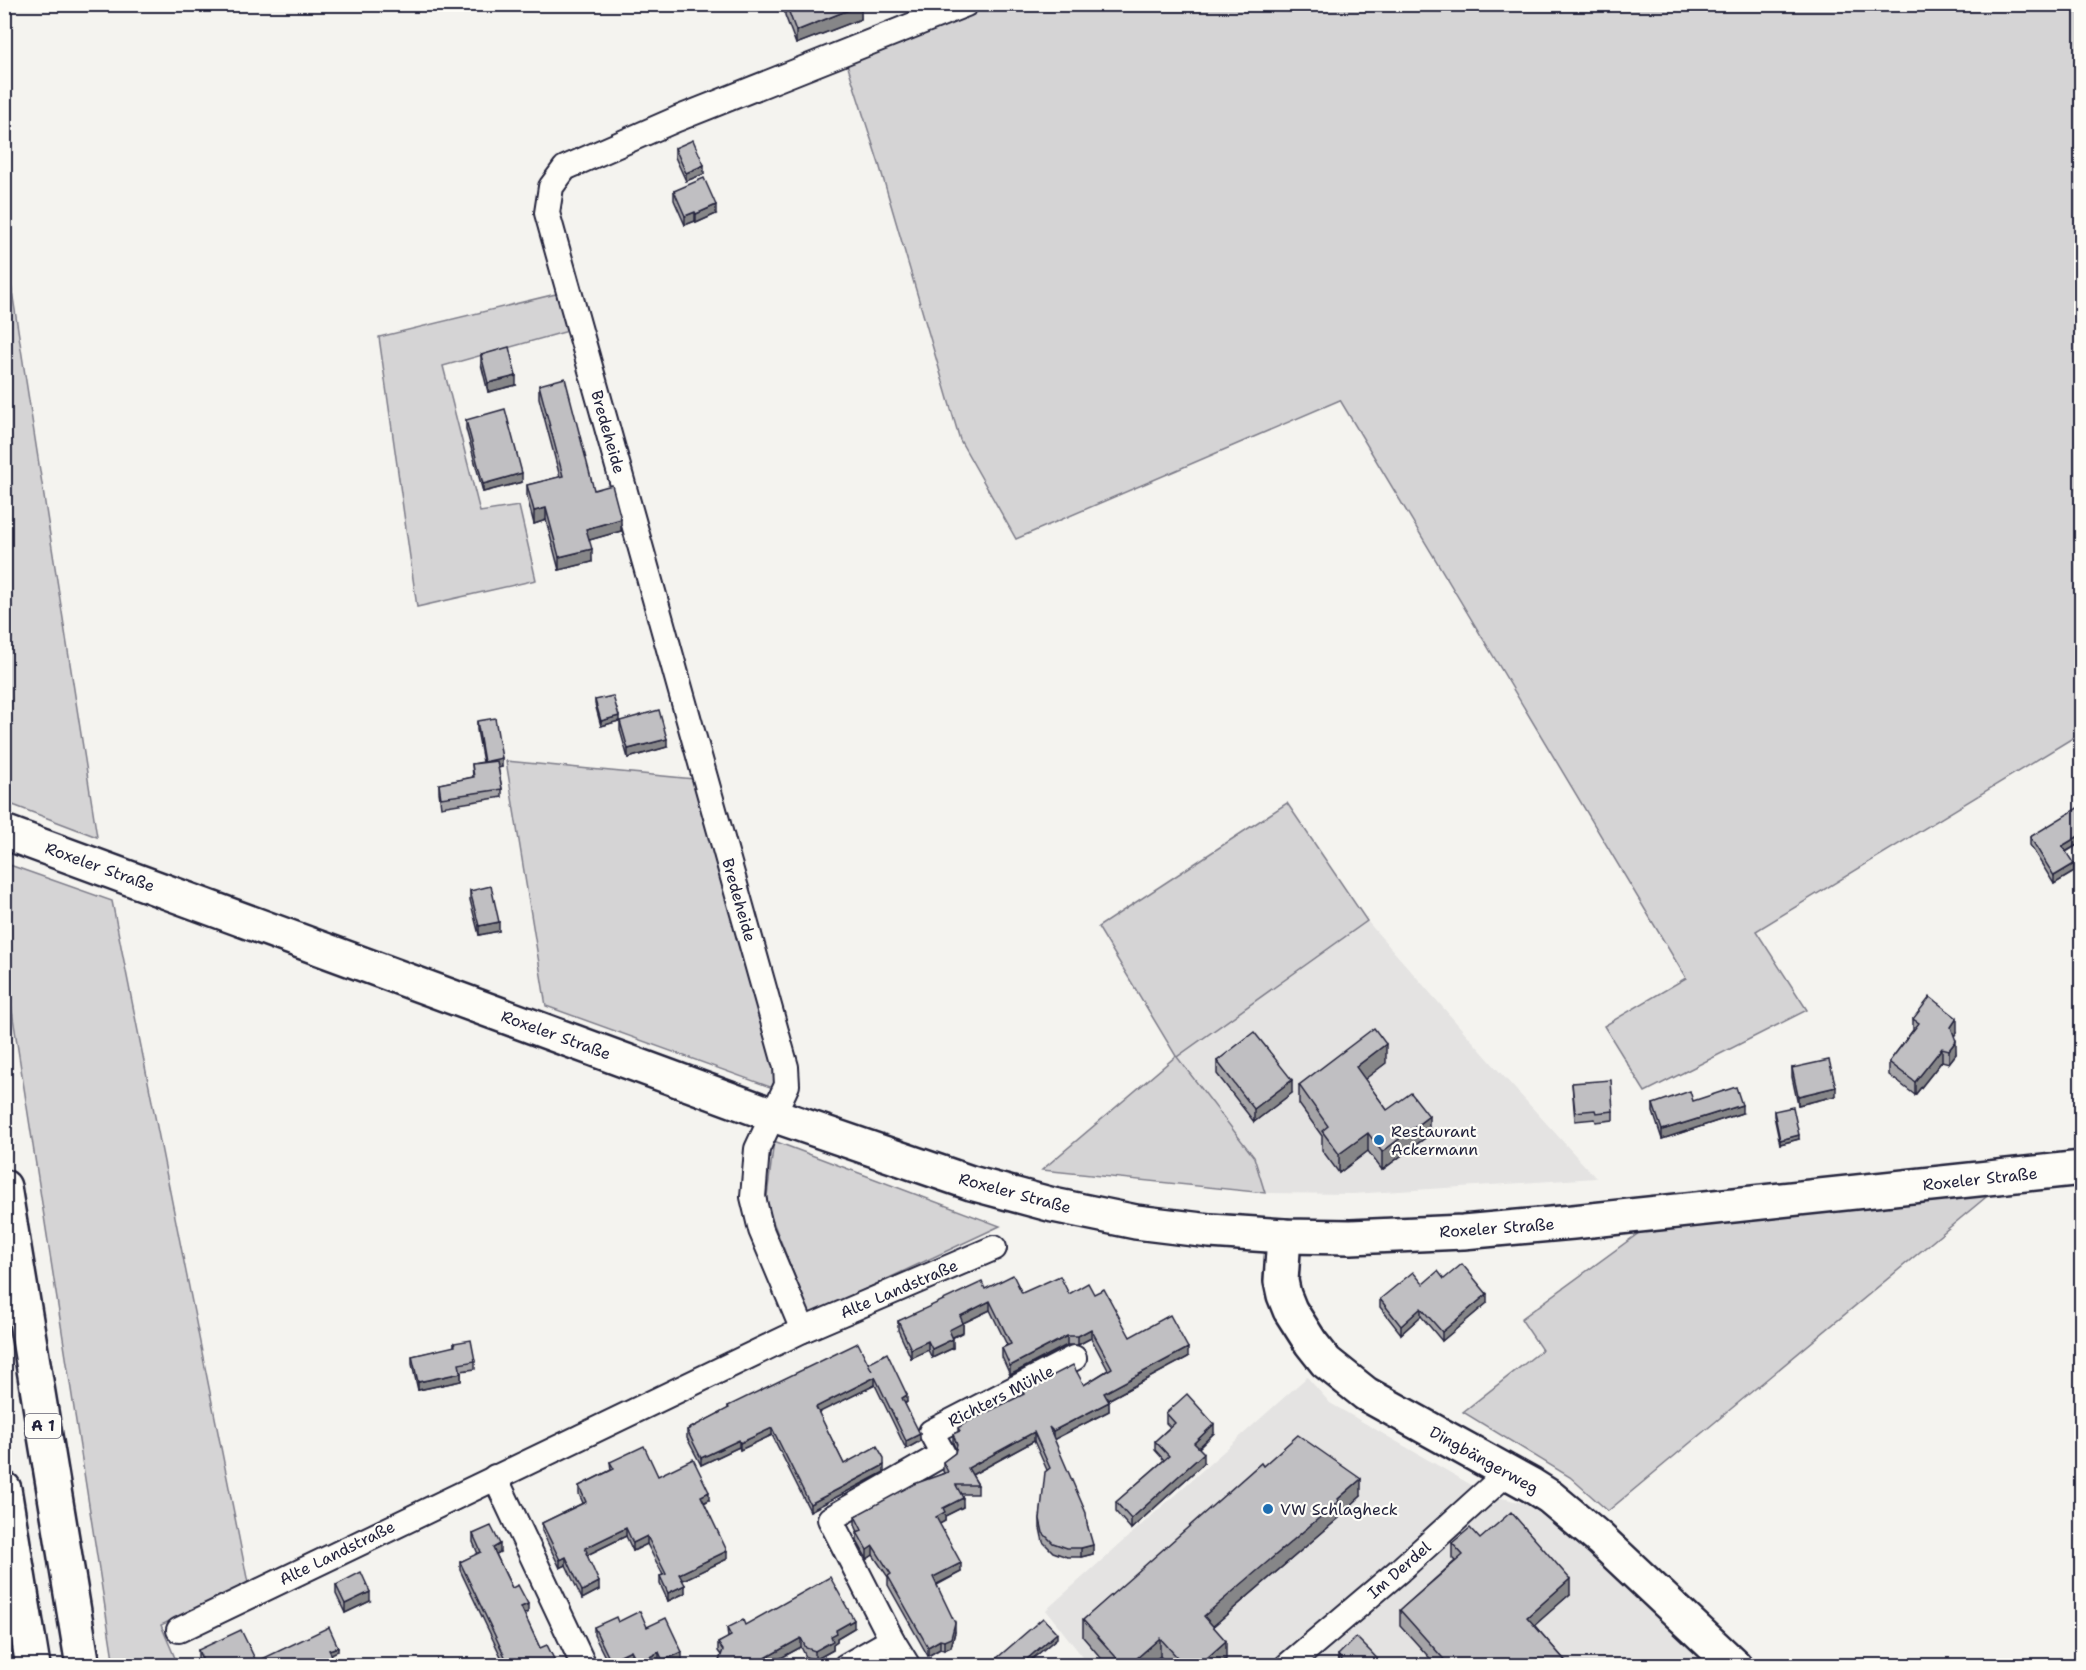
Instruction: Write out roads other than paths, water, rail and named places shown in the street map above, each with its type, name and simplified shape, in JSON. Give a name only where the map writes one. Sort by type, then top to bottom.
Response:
[{"type":"main road","name":"Roxeler Straße","points":[[4,832],[773,1114],[971,1183],[1053,1205],[1136,1222],[1210,1231],[1284,1236],[1351,1237],[1463,1232],[2082,1168]]},
{"type":"main road","name":"A 1","points":[[4,1187],[82,1665]]},
{"type":"main road","name":"Dingbängerweg","points":[[1284,1236],[1281,1281],[1284,1295],[1295,1318],[1326,1362],[1366,1394],[1550,1497],[1735,1665]]},
{"type":"main road","points":[[4,1489],[33,1665]]},
{"type":"street","name":"Bredeheide","points":[[773,1114],[787,1085],[786,1067],[547,213],[551,187],[565,168],[677,119],[966,4]]},
{"type":"street","points":[[773,1114],[758,1149],[753,1197],[761,1230],[803,1330]]},
{"type":"street","name":"Alte Landstraße","points":[[179,1630],[803,1330],[994,1248]]},
{"type":"street","name":"Richters Mühle","points":[[908,1665],[892,1640],[830,1519],[943,1454],[931,1432],[1074,1358]]},
{"type":"street","name":"Im Derdel","points":[[1287,1665],[1400,1570],[1508,1472]]},
{"type":"street","points":[[495,1477],[584,1665]]},
{"type":"street","points":[[846,1665],[892,1640]]},
{"type":"place","name":"Restaurant Ackermann","points":[[1379,1140]]},
{"type":"place","name":"VW Schlagheck","points":[[1268,1509]]}]
